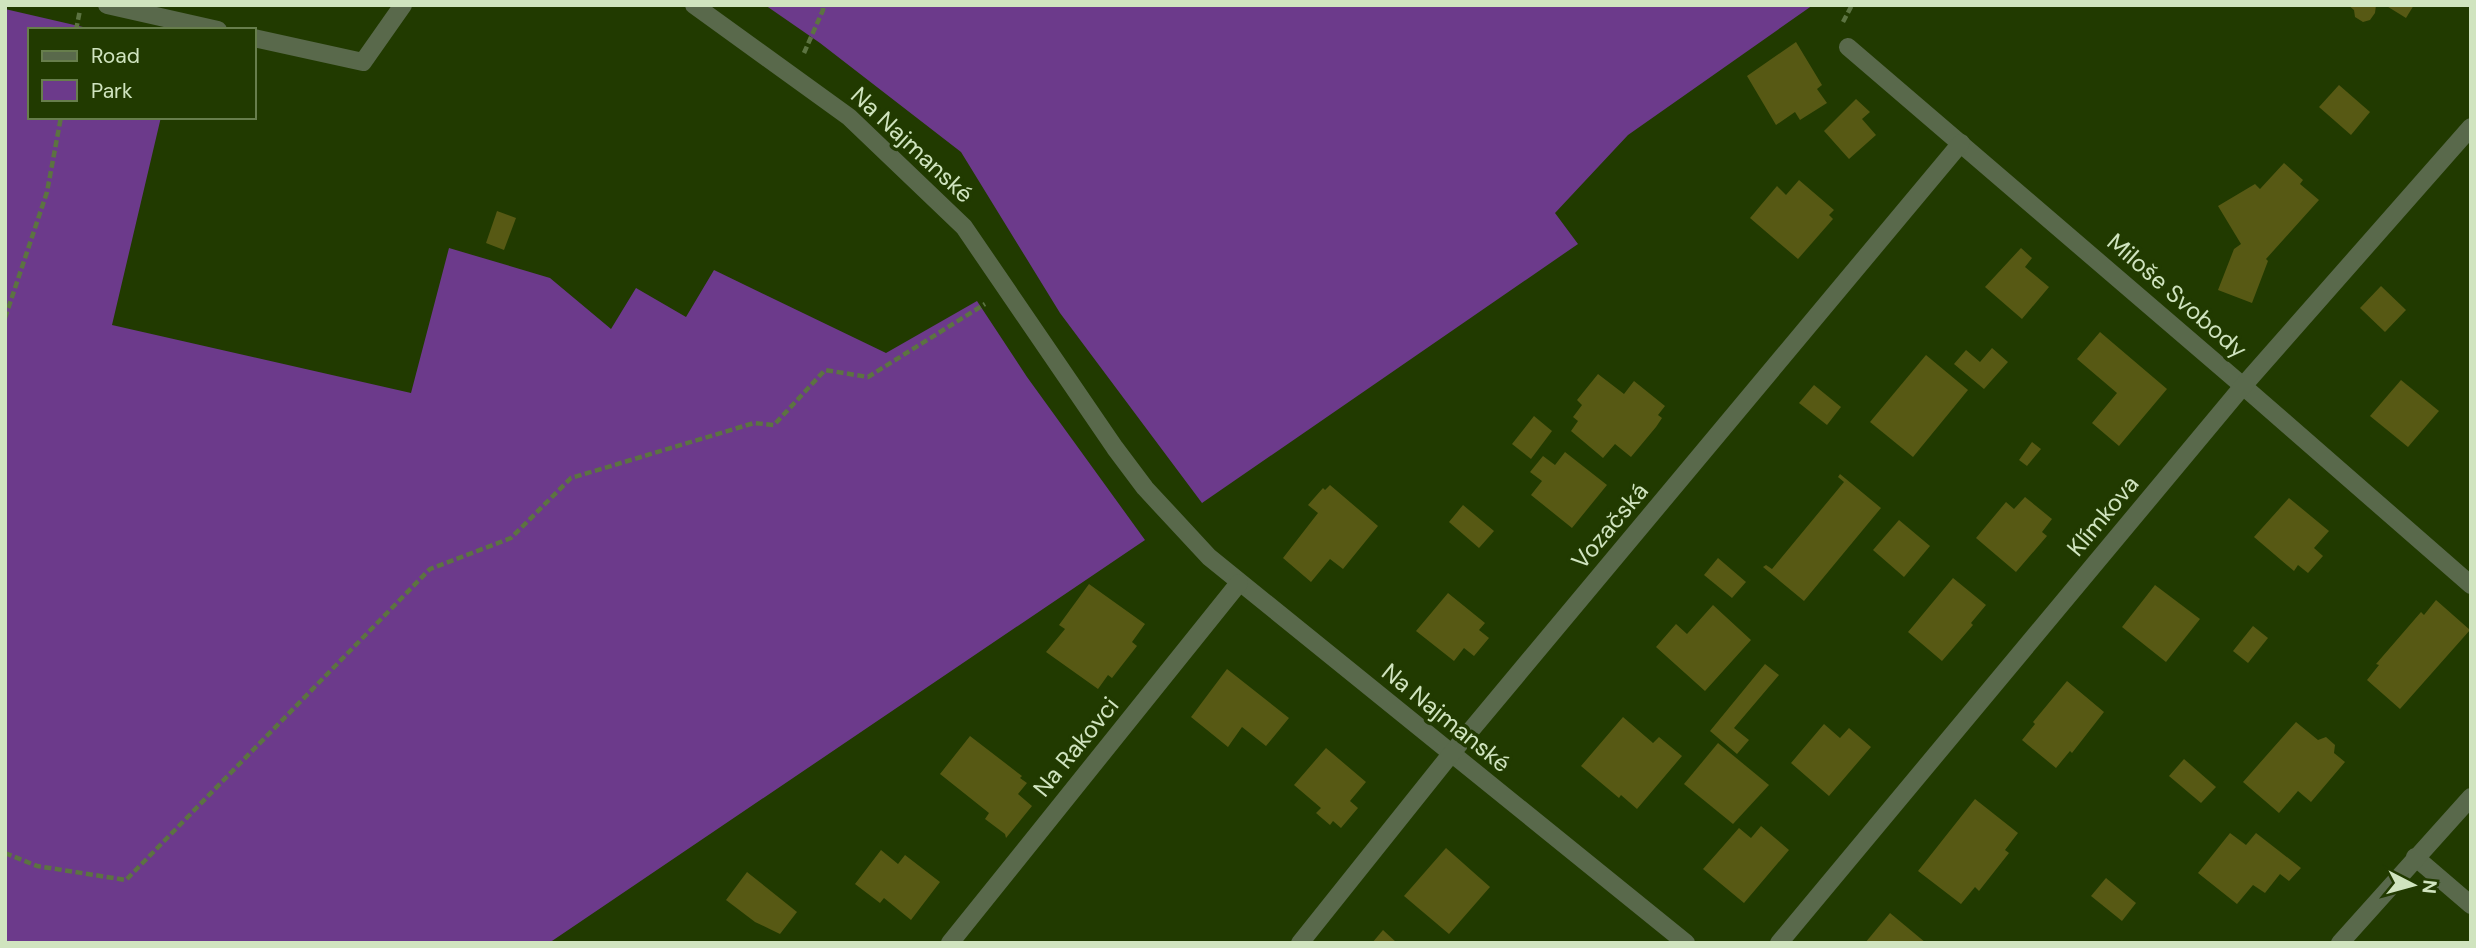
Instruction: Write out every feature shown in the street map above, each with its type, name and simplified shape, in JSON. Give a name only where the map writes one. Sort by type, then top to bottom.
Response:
[{"type":"street","points":[[107,5],[209,28]]},
{"type":"street","points":[[256,38],[363,62],[404,5]]},
{"type":"street","name":"Na Najmanské","points":[[694,5],[849,117],[964,227],[1115,448],[1145,488],[1209,557],[1686,943]]},
{"type":"street","name":"Miloše Svobody","points":[[1848,47],[2244,386],[2471,585]]},
{"type":"street","name":"Klímkova","points":[[1779,943],[2244,386],[2471,127]]},
{"type":"street","name":"Vozačská","points":[[1300,943],[1451,754],[1961,143]]},
{"type":"street","name":"Na Rakovci","points":[[950,943],[1239,583]]},
{"type":"street","points":[[2340,943],[2471,797]]},
{"type":"street","points":[[2415,857],[2471,905]]},
{"type":"path","points":[[76,28],[80,5]]},
{"type":"path","points":[[793,76],[823,5]]},
{"type":"path","points":[[5,318],[47,192],[61,119]]},
{"type":"path","points":[[5,853],[37,866],[126,880],[430,569],[511,538],[571,478],[754,423],[774,425],[825,370],[868,377],[1006,290]]},
{"type":"green space","points":[[765,5],[1813,5],[1628,135],[1555,213],[1578,244],[1202,503],[1060,313],[961,152],[820,43]]},
{"type":"green space","points":[[5,9],[87,28],[28,28],[28,119],[161,119],[112,325],[411,393],[449,248],[550,278],[611,329],[636,288],[686,317],[714,270],[886,353],[977,301],[1027,377],[1145,540],[549,943],[5,943]]},
{"type":"building","points":[[2348,5],[2376,5],[2375,13],[2370,20],[2363,22],[2355,17],[2354,10]]},
{"type":"building","points":[[2385,5],[2414,5],[2406,18]]},
{"type":"building","points":[[1796,42],[1822,85],[1817,89],[1827,103],[1800,120],[1795,112],[1776,125],[1747,76]]},
{"type":"building","points":[[2339,85],[2370,112],[2351,135],[2319,107]]},
{"type":"building","points":[[1856,99],[1870,112],[1862,119],[1876,135],[1849,159],[1824,131]]},
{"type":"building","points":[[2284,163],[2303,180],[2300,184],[2319,200],[2266,259],[2268,261],[2252,303],[2218,290],[2234,249],[2241,244],[2218,206],[2255,184],[2260,189]]},
{"type":"building","points":[[1799,180],[1834,210],[1829,215],[1833,219],[1798,259],[1750,218],[1777,186],[1786,195]]},
{"type":"building","points":[[497,211],[516,218],[504,250],[486,243]]},
{"type":"building","points":[[2021,248],[2032,258],[2025,267],[2049,287],[2022,319],[1985,287]]},
{"type":"building","points":[[2381,286],[2406,310],[2385,332],[2360,308]]},
{"type":"building","points":[[2100,332],[2167,389],[2119,446],[2092,423],[2117,393],[2077,359]]},
{"type":"building","points":[[1992,348],[2008,362],[1984,389],[1954,364],[1966,350],[1980,362]]},
{"type":"building","points":[[1926,355],[1968,390],[1913,457],[1870,422]]},
{"type":"building","points":[[1598,374],[1624,394],[1634,381],[1665,406],[1658,415],[1662,418],[1656,427],[1631,457],[1615,444],[1603,458],[1571,431],[1578,421],[1573,417],[1582,405],[1577,400]]},
{"type":"building","points":[[2401,380],[2439,411],[2408,447],[2370,416]]},
{"type":"building","points":[[1814,385],[1841,407],[1827,425],[1799,403]]},
{"type":"building","points":[[1534,416],[1552,431],[1531,459],[1512,444]]},
{"type":"building","points":[[2032,442],[2041,449],[2027,466],[2019,460]]},
{"type":"building","points":[[1565,452],[1607,485],[1572,528],[1531,495],[1542,481],[1530,472],[1543,456],[1555,465]]},
{"type":"building","points":[[1840,474],[1881,508],[1804,601],[1763,567],[1766,565],[1772,569],[1844,482],[1838,477]]},
{"type":"building","points":[[1330,485],[1378,526],[1343,569],[1330,559],[1311,582],[1283,558],[1318,513],[1308,505],[1323,488],[1325,490]]},
{"type":"building","points":[[2025,497],[2052,519],[2042,532],[2047,536],[2016,572],[1976,538],[2006,502],[2014,509]]},
{"type":"building","points":[[2289,498],[2329,531],[2314,548],[2323,556],[2308,573],[2298,565],[2294,571],[2254,537]]},
{"type":"building","points":[[1463,505],[1494,531],[1479,548],[1449,522]]},
{"type":"building","points":[[1899,520],[1930,546],[1904,577],[1873,550]]},
{"type":"building","points":[[1718,558],[1746,582],[1732,598],[1704,575]]},
{"type":"building","points":[[1953,578],[1986,605],[1971,623],[1973,625],[1942,661],[1908,632]]},
{"type":"building","points":[[1089,584],[1145,624],[1132,642],[1137,646],[1112,678],[1108,675],[1098,689],[1046,652],[1065,629],[1059,625]]},
{"type":"building","points":[[2155,585],[2200,619],[2166,662],[2122,627]]},
{"type":"building","points":[[1448,593],[1485,623],[1479,630],[1489,638],[1474,656],[1464,648],[1454,661],[1416,631]]},
{"type":"building","points":[[2436,600],[2470,630],[2400,709],[2367,680],[2379,665],[2376,664],[2421,612],[2424,615]]},
{"type":"building","points":[[1713,605],[1751,640],[1705,691],[1656,647],[1676,624],[1687,634]]},
{"type":"building","points":[[2253,626],[2268,638],[2248,663],[2233,651]]},
{"type":"building","points":[[1765,664],[1779,675],[1734,728],[1749,740],[1737,754],[1710,731]]},
{"type":"building","points":[[1227,669],[1289,718],[1266,746],[1242,727],[1228,747],[1191,717]]},
{"type":"building","points":[[2067,681],[2104,712],[2072,753],[2070,751],[2056,768],[2022,740],[2035,724],[2033,722]]},
{"type":"building","points":[[1623,717],[1653,743],[1659,737],[1682,756],[1637,809],[1621,795],[1619,798],[1581,766]]},
{"type":"building","points":[[2296,722],[2318,740],[2326,737],[2335,745],[2334,753],[2345,762],[2311,802],[2298,791],[2279,813],[2243,782]]},
{"type":"building","points":[[1824,724],[1840,738],[1849,728],[1871,747],[1829,796],[1791,763]]},
{"type":"building","points":[[970,736],[1022,776],[1020,778],[1027,783],[1018,794],[1032,806],[1006,838],[1005,834],[985,819],[989,813],[940,774]]},
{"type":"building","points":[[1718,743],[1769,785],[1733,824],[1684,784]]},
{"type":"building","points":[[1326,748],[1366,782],[1350,801],[1358,808],[1341,828],[1333,821],[1330,825],[1316,813],[1321,808],[1294,785]]},
{"type":"building","points":[[2184,759],[2216,787],[2201,803],[2169,776]]},
{"type":"building","points":[[1975,799],[2018,833],[2005,850],[2009,853],[1979,891],[1975,887],[1961,904],[1918,871]]},
{"type":"building","points":[[1761,826],[1789,850],[1744,903],[1703,869],[1739,828],[1751,838]]},
{"type":"building","points":[[2230,833],[2246,845],[2256,833],[2301,868],[2289,881],[2280,874],[2265,893],[2253,885],[2237,904],[2198,873]]},
{"type":"building","points":[[1446,848],[1490,887],[1449,934],[1404,896]]},
{"type":"building","points":[[881,850],[898,864],[905,855],[940,882],[911,920],[884,898],[880,903],[855,884]]},
{"type":"building","points":[[747,872],[797,912],[780,934],[755,922],[726,900]]},
{"type":"building","points":[[2106,878],[2136,903],[2122,921],[2091,896]]},
{"type":"building","points":[[1890,913],[1926,943],[1865,943]]},
{"type":"building","points":[[1383,930],[1397,943],[1372,943]]}]
